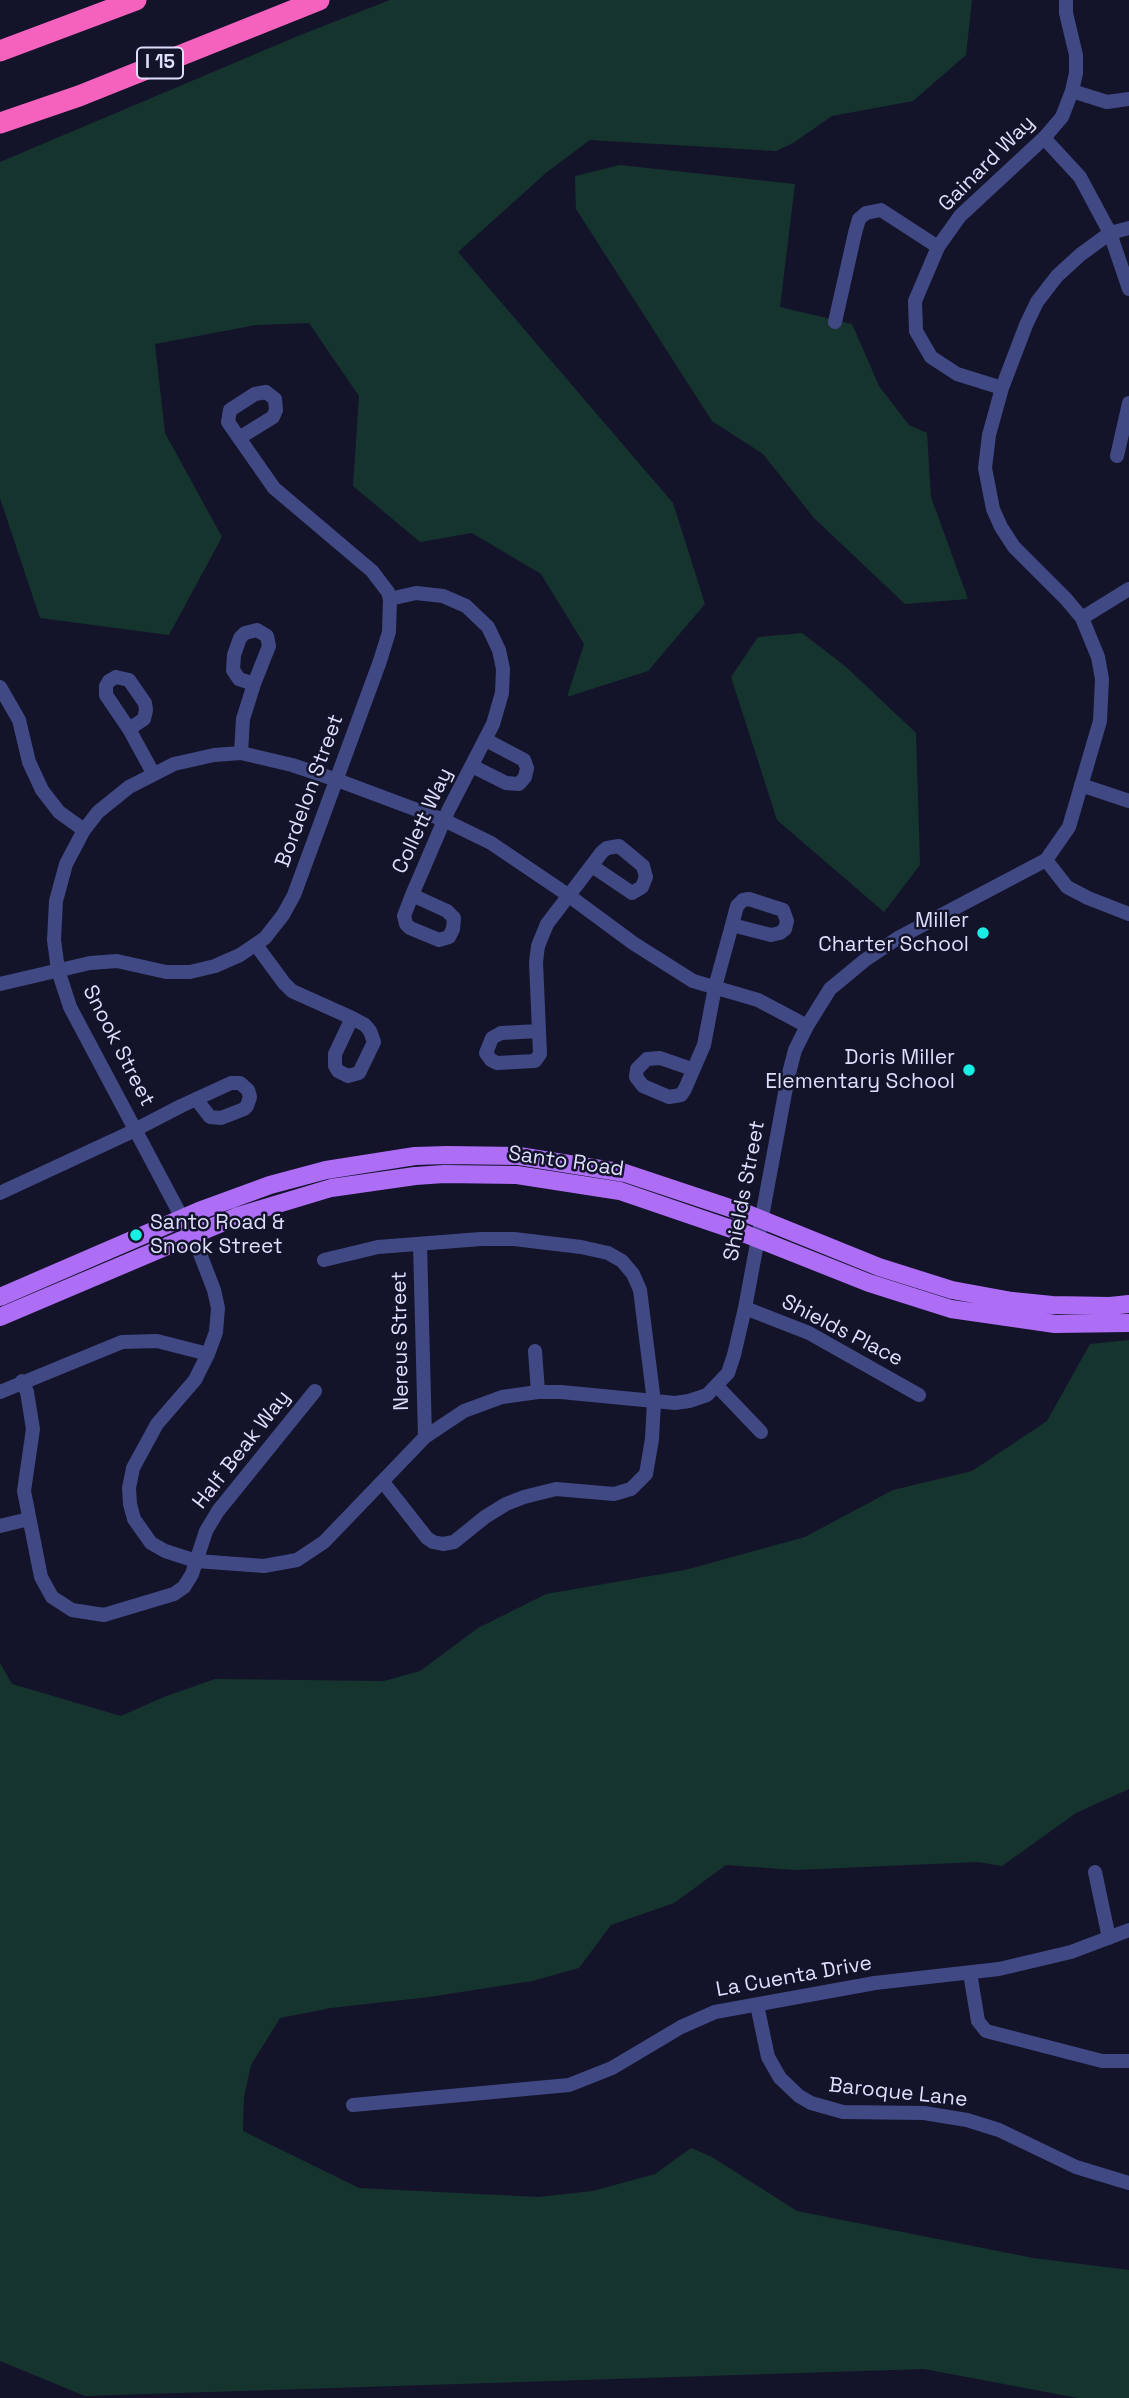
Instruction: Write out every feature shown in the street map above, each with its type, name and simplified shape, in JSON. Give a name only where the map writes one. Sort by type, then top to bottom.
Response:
[{"type":"highway","points":[[0,51],[136,0]]},
{"type":"highway","name":"I 15","points":[[0,123],[79,96],[319,0]]},
{"type":"highway","points":[[0,40],[74,25]]},
{"type":"main road","name":"Santo Road","points":[[0,1297],[231,1198],[326,1170],[415,1156],[447,1155],[519,1156],[625,1173],[761,1220],[879,1267],[952,1290],[1052,1305],[1129,1304]]},
{"type":"main road","name":"Santo Road","points":[[0,1317],[238,1216],[331,1188],[415,1175],[444,1174],[517,1175],[620,1191],[758,1239],[869,1283],[951,1310],[1055,1324],[1129,1323]]},
{"type":"street","name":"Gainard Way","points":[[1002,388],[957,374],[931,357],[916,331],[915,301],[939,247],[960,216],[1044,138],[1062,117],[1076,74],[1076,55],[1066,13],[1066,0]]},
{"type":"street","points":[[1072,91],[1107,102],[1129,99]]},
{"type":"street","points":[[1044,138],[1080,177],[1110,233],[1129,289]]},
{"type":"street","points":[[835,322],[855,233],[859,219],[866,213],[881,210],[939,247]]},
{"type":"street","name":"Shields Street","points":[[717,1386],[728,1373],[745,1308],[788,1077],[807,1026],[830,989],[865,960],[898,938],[1046,860],[1069,827],[1101,721],[1103,697],[1098,657],[1082,618],[1066,598],[1014,547],[1001,527],[993,509],[985,468],[989,435],[1002,388],[1037,302],[1057,276],[1080,255],[1110,233],[1129,228]]},
{"type":"street","points":[[1117,456],[1129,403]]},
{"type":"street","points":[[239,438],[274,488],[372,571],[388,592],[390,599]]},
{"type":"street","points":[[1082,618],[1129,589]]},
{"type":"street","name":"Collett Way","points":[[390,599],[416,593],[443,596],[466,606],[488,627],[499,650],[503,669],[499,702],[486,740],[444,820],[412,895]]},
{"type":"street","name":"Bordelon Street","points":[[0,984],[90,963],[117,961],[166,972],[190,972],[215,965],[265,938],[294,895],[337,780],[389,632],[390,599]]},
{"type":"street","points":[[241,753],[243,719],[254,684]]},
{"type":"street","points":[[0,687],[19,720],[29,762],[42,790],[59,811],[84,830]]},
{"type":"street","points":[[129,729],[153,773]]},
{"type":"street","name":"Collett Way","points":[[472,766],[506,783],[519,784],[525,777],[527,768],[524,760],[486,740]]},
{"type":"street","name":"Snook Street","points":[[196,1561],[165,1551],[151,1543],[134,1519],[129,1488],[132,1468],[157,1424],[195,1380],[208,1354],[216,1332],[218,1308],[214,1290],[183,1218],[70,1007],[58,970],[54,940],[56,901],[66,864],[84,830],[98,812],[129,787],[153,773],[197,758],[241,753],[292,765],[444,820],[491,844],[693,981],[758,1000],[807,1026]]},
{"type":"street","points":[[1081,785],[1129,801]]},
{"type":"street","points":[[1046,860],[1067,887],[1129,914]]},
{"type":"street","points":[[539,1031],[536,962],[538,946],[547,924],[592,866]]},
{"type":"street","points":[[692,1069],[704,1045],[715,987],[732,925]]},
{"type":"street","points":[[256,945],[292,991],[352,1018]]},
{"type":"street","points":[[0,1193],[196,1099]]},
{"type":"street","points":[[324,1260],[378,1247],[514,1239],[608,1253],[622,1261],[633,1274],[640,1290],[654,1402],[646,1474],[631,1489],[614,1493],[556,1489],[524,1497],[485,1517],[454,1542],[443,1544],[427,1538],[383,1482]]},
{"type":"street","name":"Nereus Street","points":[[420,1244],[425,1437]]},
{"type":"street","name":"Shields Place","points":[[745,1308],[808,1333],[919,1395]]},
{"type":"street","points":[[0,1392],[122,1342],[158,1341],[208,1354]]},
{"type":"street","points":[[535,1351],[538,1392]]},
{"type":"street","name":"Half Beak Way","points":[[22,1381],[27,1392],[33,1429],[32,1453],[24,1491],[41,1577],[52,1597],[72,1610],[104,1615],[174,1594],[184,1587],[192,1574],[206,1531],[218,1511],[315,1391]]},
{"type":"street","points":[[196,1561],[264,1566],[297,1560],[324,1542],[425,1437],[464,1412],[502,1397],[561,1392],[654,1402],[689,1401],[707,1395],[717,1386],[761,1432]]},
{"type":"street","points":[[0,1526],[29,1519]]},
{"type":"street","points":[[1095,1872],[1109,1938]]},
{"type":"street","name":"La Cuenta Drive","points":[[353,2105],[569,2085],[612,2068],[681,2026],[715,2012],[875,1983],[999,1969],[1071,1952],[1129,1930]]},
{"type":"street","points":[[970,1973],[978,2021],[986,2031],[1102,2061],[1129,2061]]},
{"type":"street","name":"Baroque Lane","points":[[757,2005],[768,2057],[780,2078],[811,2103],[843,2112],[924,2113],[967,2120],[999,2130],[1076,2167],[1129,2183]]},
{"type":"green space","points":[[390,0],[972,0],[966,55],[913,101],[832,116],[793,143],[776,151],[590,140],[547,172],[458,252],[673,503],[705,604],[648,671],[567,697],[584,644],[541,574],[472,533],[420,542],[353,486],[359,396],[309,323],[256,325],[155,344],[165,433],[222,537],[169,635],[40,618],[0,498],[0,162]]},
{"type":"green space","points":[[620,165],[795,184],[780,307],[852,324],[879,386],[909,425],[927,433],[931,497],[968,599],[905,604],[814,518],[763,454],[712,421],[576,209],[575,176]]},
{"type":"green space","points":[[802,633],[845,666],[916,733],[920,865],[884,912],[777,820],[731,677],[758,637]]},
{"type":"green space","points":[[1129,1340],[1129,1789],[1076,1813],[1002,1866],[978,1862],[795,1870],[726,1865],[674,1903],[611,1925],[579,1968],[532,1981],[429,1997],[331,2008],[280,2018],[251,2065],[244,2097],[243,2131],[359,2188],[538,2197],[593,2191],[655,2174],[691,2148],[712,2157],[797,2211],[1033,2258],[1129,2270],[1129,2398],[1078,2398],[924,2369],[85,2396],[0,2361],[0,1663],[12,1684],[121,1716],[215,1679],[384,1681],[420,1671],[478,1628],[546,1594],[685,1570],[805,1537],[893,1490],[972,1471],[1047,1421],[1090,1344]]},
{"type":"place","name":"Miller Charter School","points":[[983,933]]},
{"type":"place","name":"Doris Miller Elementary School","points":[[969,1070]]},
{"type":"place","name":"Santo Road & Snook Street","points":[[136,1235]]}]
